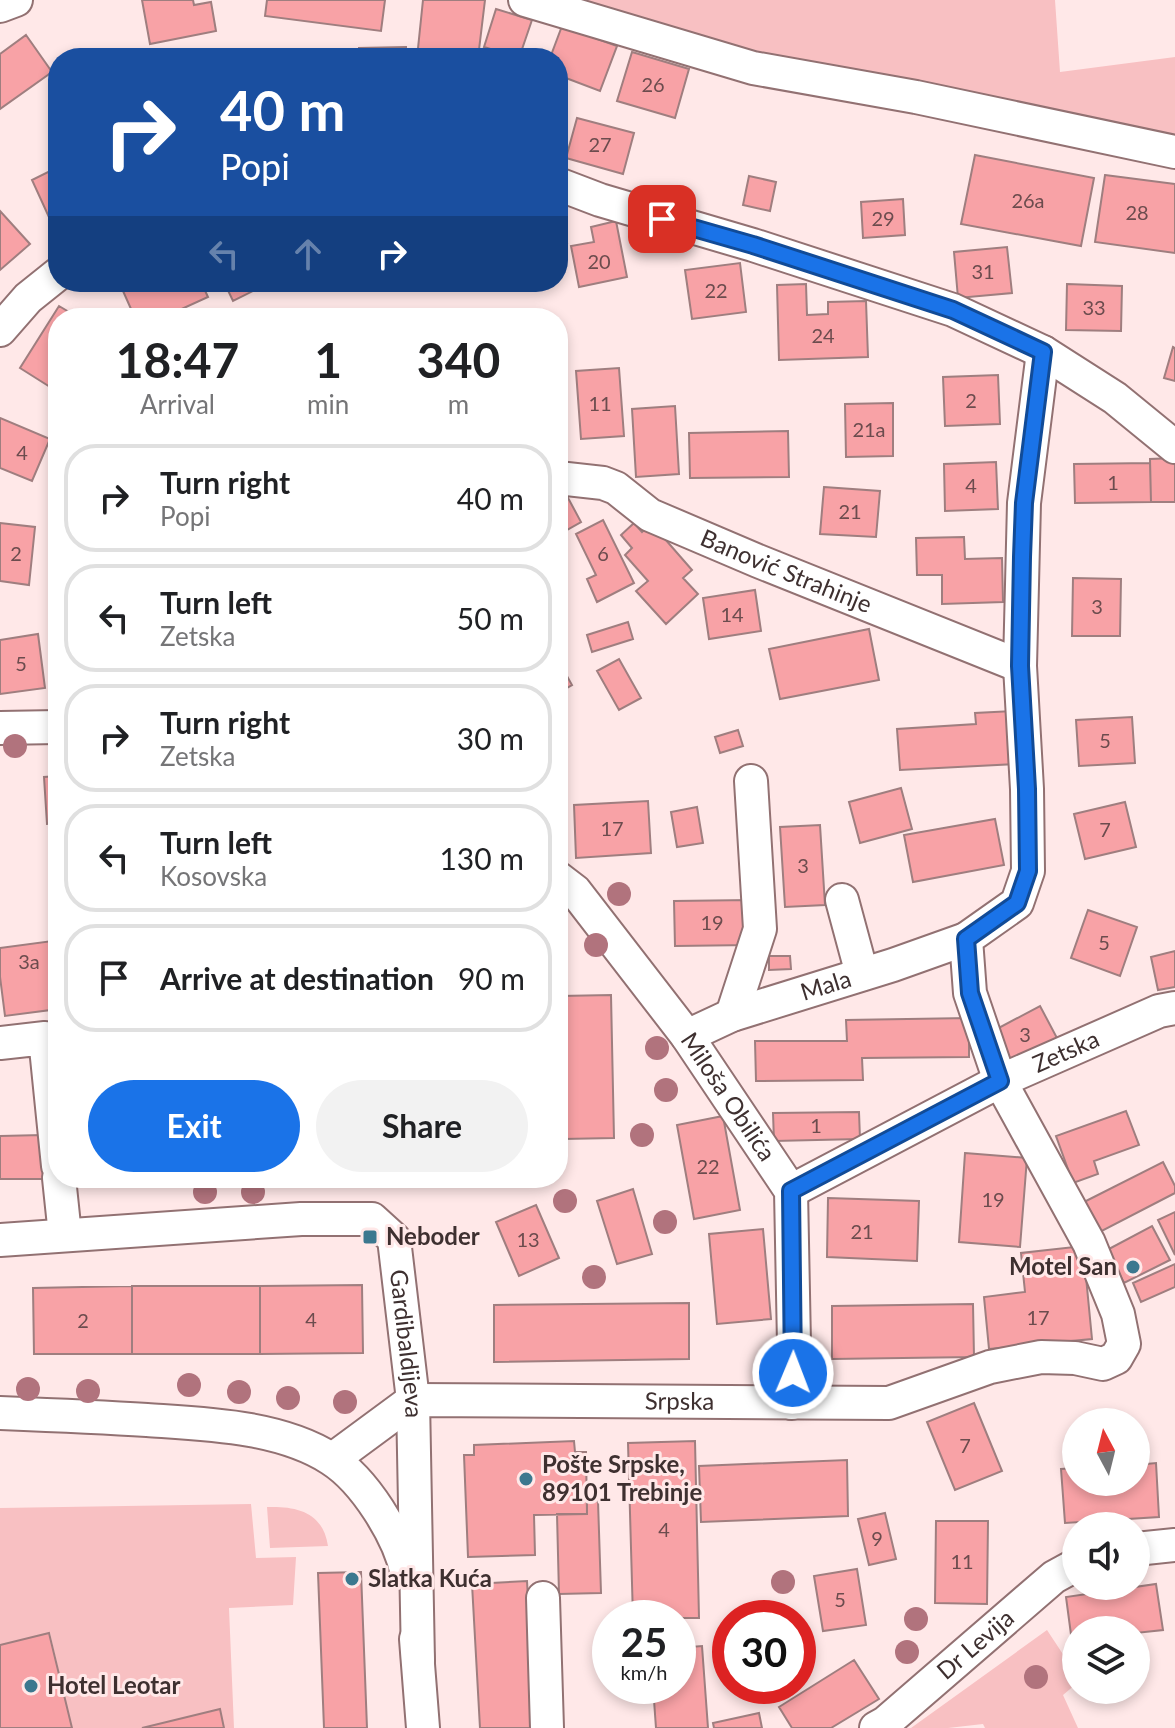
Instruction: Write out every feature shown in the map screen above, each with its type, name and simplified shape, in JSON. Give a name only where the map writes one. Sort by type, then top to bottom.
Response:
[{"type":"street","points":[[0,6],[16,0]]},
{"type":"street","points":[[525,0],[753,68],[916,97],[1175,152]]},
{"type":"street","points":[[568,188],[953,310],[1043,352],[1115,398],[1175,447]]},
{"type":"street","points":[[0,330],[28,298],[48,282]]},
{"type":"street","points":[[1000,1081],[970,993],[966,939],[1017,903],[1028,871],[1020,666],[1024,503],[1043,352]]},
{"type":"street","name":"Banović Strahinje","points":[[568,479],[603,483],[616,488],[650,515],[1020,666]]},
{"type":"street","points":[[0,728],[48,727]]},
{"type":"street","points":[[732,1015],[760,929],[751,781]]},
{"type":"street","name":"Miloša Obilića","points":[[568,886],[687,1036],[791,1191]]},
{"type":"street","points":[[842,900],[862,974]]},
{"type":"street","name":"Mala","points":[[687,1036],[732,1015],[966,939]]},
{"type":"street","name":"Zetska","points":[[791,1191],[1000,1081],[1159,1011],[1175,1008]]},
{"type":"street","points":[[0,1043],[45,1038],[48,1068]]},
{"type":"street","name":"Srpska","points":[[413,1400],[889,1403],[990,1367],[1041,1357],[1075,1358],[1103,1364],[1116,1358],[1124,1344],[1118,1314],[1089,1243],[1000,1081]]},
{"type":"street","points":[[60,1188],[65,1235]]},
{"type":"street","points":[[791,1191],[792,1403]]},
{"type":"street","name":"Gardibaldijeva","points":[[0,1240],[301,1219],[372,1219],[394,1239],[413,1400],[418,1661]]},
{"type":"street","points":[[333,1459],[413,1400]]},
{"type":"street","points":[[0,1413],[188,1423],[261,1432],[302,1444],[333,1459],[374,1503],[389,1525],[405,1564],[410,1586],[423,1728]]},
{"type":"street","points":[[1150,1548],[1175,1545]]},
{"type":"street","name":"Dr Levija","points":[[882,1726],[1062,1573]]},
{"type":"street","points":[[543,1598],[547,1728]]},
{"type":"shaded area","points":[[525,0],[1055,0],[1060,72],[1175,57],[1175,142],[753,68]]},
{"type":"shaded area","points":[[251,1504],[256,1558],[296,1557],[293,1605],[229,1608],[234,1728],[224,1728],[219,1709],[142,1728],[72,1728],[50,1633],[0,1645],[0,1508]]},
{"type":"shaded area","points":[[267,1507],[307,1513],[321,1525],[328,1546],[270,1548]]},
{"type":"shaded area","points":[[1047,1630],[1062,1653],[1062,1704],[1067,1704],[1078,1728],[985,1728],[983,1724],[911,1728]]},
{"type":"building","points":[[142,0],[193,0],[194,5],[211,2],[216,31],[150,44]]},
{"type":"building","points":[[267,0],[385,0],[381,31],[265,16]]},
{"type":"building","points":[[423,0],[485,0],[479,48],[418,48]]},
{"type":"building","points":[[496,9],[532,20],[522,48],[484,47]]},
{"type":"building","points":[[562,26],[617,46],[600,91],[568,79],[568,48],[554,48]]},
{"type":"building","points":[[26,35],[48,66],[48,75],[0,109],[0,54]]},
{"type":"building","points":[[632,52],[689,69],[675,118],[617,101]]},
{"type":"building","points":[[577,118],[634,133],[623,174],[568,159]]},
{"type":"building","points":[[975,155],[1094,178],[1081,246],[961,224]]},
{"type":"building","points":[[48,172],[48,215],[32,180]]},
{"type":"building","points":[[1105,175],[1175,184],[1175,253],[1095,242]]},
{"type":"building","points":[[749,176],[776,182],[770,211],[743,205]]},
{"type":"building","points":[[903,199],[905,235],[863,238],[861,202]]},
{"type":"building","points":[[0,211],[30,244],[0,270]]},
{"type":"building","points":[[616,221],[627,277],[579,287],[571,246],[594,242],[591,227]]},
{"type":"building","points":[[1007,247],[1012,293],[958,298],[954,252]]},
{"type":"building","points":[[740,263],[746,312],[692,319],[685,270]]},
{"type":"building","points":[[806,284],[807,315],[828,314],[828,302],[866,301],[868,357],[779,360],[777,285]]},
{"type":"building","points":[[1067,284],[1122,286],[1121,331],[1066,330]]},
{"type":"building","points":[[123,292],[206,292],[208,297],[184,308],[131,308]]},
{"type":"building","points":[[229,292],[251,292],[233,301]]},
{"type":"building","points":[[48,323],[48,386],[20,368]]},
{"type":"building","points":[[1175,348],[1175,381],[1164,378]]},
{"type":"building","points":[[619,368],[624,436],[581,439],[576,371]]},
{"type":"building","points":[[998,375],[1000,424],[945,426],[943,377]]},
{"type":"building","points":[[893,403],[893,456],[846,457],[845,404]]},
{"type":"building","points":[[675,406],[679,474],[636,477],[632,409]]},
{"type":"building","points":[[0,418],[48,438],[32,481],[0,468]]},
{"type":"building","points":[[788,431],[789,477],[690,478],[689,433]]},
{"type":"building","points":[[1175,458],[1175,502],[1151,502],[1150,459]]},
{"type":"building","points":[[996,462],[998,509],[945,511],[944,464]]},
{"type":"building","points":[[1150,463],[1151,502],[1075,503],[1074,464]]},
{"type":"building","points":[[824,487],[880,491],[876,537],[820,534]]},
{"type":"building","points":[[568,498],[581,522],[568,529]]},
{"type":"building","points":[[603,520],[634,583],[597,602],[587,579],[596,575],[576,534]]},
{"type":"building","points":[[0,523],[35,527],[29,585],[0,581]]},
{"type":"building","points":[[634,523],[642,532],[651,523],[692,570],[683,578],[698,594],[666,624],[636,591],[648,581],[625,555],[632,548],[621,535]]},
{"type":"building","points":[[964,537],[965,559],[1002,558],[1003,602],[942,604],[942,575],[917,575],[916,538]]},
{"type":"building","points":[[1073,578],[1121,579],[1120,636],[1072,636]]},
{"type":"building","points":[[755,590],[761,631],[709,639],[703,598]]},
{"type":"building","points":[[628,622],[633,639],[592,652],[587,635]]},
{"type":"building","points":[[869,629],[879,680],[780,699],[769,649]]},
{"type":"building","points":[[38,634],[45,688],[0,694],[0,640]]},
{"type":"building","points":[[619,659],[641,698],[619,710],[597,671]]},
{"type":"building","points":[[1013,711],[1016,764],[900,770],[897,729],[976,724],[975,713]]},
{"type":"building","points":[[1132,717],[1135,763],[1079,766],[1076,720]]},
{"type":"building","points":[[738,730],[743,746],[720,753],[715,737]]},
{"type":"building","points":[[44,777],[48,777],[47,824]]},
{"type":"building","points":[[901,788],[912,829],[860,843],[849,802]]},
{"type":"building","points":[[648,801],[651,853],[576,858],[574,805]]},
{"type":"building","points":[[1125,802],[1136,847],[1085,859],[1074,814]]},
{"type":"building","points":[[697,807],[703,843],[677,847],[671,812]]},
{"type":"building","points":[[995,819],[1004,865],[913,882],[904,835]]},
{"type":"building","points":[[820,825],[825,905],[785,907],[780,827]]},
{"type":"building","points":[[750,900],[751,945],[675,946],[674,901]]},
{"type":"building","points":[[1088,910],[1137,927],[1120,976],[1071,958]]},
{"type":"building","points":[[48,942],[48,1010],[5,1016],[0,948]]},
{"type":"building","points":[[1175,951],[1175,987],[1158,990],[1151,957]]},
{"type":"building","points":[[769,956],[790,956],[791,969],[769,970]]},
{"type":"building","points":[[611,995],[614,1138],[568,1139],[568,996]]},
{"type":"building","points":[[1040,1006],[1057,1038],[1009,1063],[993,1031]]},
{"type":"building","points":[[969,1018],[969,1057],[862,1058],[863,1080],[756,1081],[755,1041],[847,1041],[846,1020]]},
{"type":"building","points":[[1126,1111],[1139,1145],[1094,1161],[1098,1174],[1073,1183],[1056,1136]]},
{"type":"building","points":[[859,1112],[860,1139],[774,1141],[773,1113]]},
{"type":"building","points":[[723,1116],[740,1210],[694,1219],[677,1125]]},
{"type":"building","points":[[42,1135],[43,1179],[0,1179],[0,1136]]},
{"type":"building","points":[[965,1153],[1027,1158],[1020,1247],[959,1242]]},
{"type":"building","points":[[1163,1162],[1175,1186],[1175,1193],[1096,1234],[1080,1204]]},
{"type":"building","points":[[633,1189],[652,1254],[617,1264],[597,1201]]},
{"type":"building","points":[[828,1198],[919,1201],[917,1261],[827,1257]]},
{"type":"building","points":[[536,1205],[559,1258],[519,1276],[496,1222]]},
{"type":"building","points":[[1175,1212],[1175,1255],[1158,1220]]},
{"type":"building","points":[[1152,1226],[1170,1260],[1124,1283],[1107,1250]]},
{"type":"building","points":[[763,1229],[771,1319],[717,1324],[709,1234]]},
{"type":"building","points":[[1083,1246],[1092,1339],[989,1349],[984,1297],[1025,1292],[1021,1253]]},
{"type":"building","points":[[1175,1264],[1175,1287],[1141,1302],[1133,1283]]},
{"type":"building","points":[[362,1285],[363,1353],[260,1354],[260,1286]]},
{"type":"building","points":[[132,1286],[132,1354],[34,1354],[33,1288]]},
{"type":"building","points":[[132,1286],[260,1286],[260,1354],[132,1354]]},
{"type":"building","points":[[689,1303],[689,1359],[494,1362],[494,1305]]},
{"type":"building","points":[[973,1304],[974,1357],[832,1359],[832,1306]]},
{"type":"building","points":[[974,1403],[1002,1471],[955,1490],[927,1422]]},
{"type":"building","name":"Pošte Srpske, 89101 Trebinje","points":[[574,1441],[575,1452],[586,1452],[587,1514],[534,1515],[535,1555],[468,1557],[464,1455],[474,1455],[474,1445]]},
{"type":"building","points":[[695,1441],[699,1618],[696,1618],[696,1600],[632,1600],[628,1443]]},
{"type":"building","points":[[847,1460],[848,1516],[701,1522],[699,1466]]},
{"type":"building","points":[[1156,1463],[1159,1517],[1150,1518],[1150,1512],[1064,1512],[1063,1496],[1150,1496],[1150,1464]]},
{"type":"building","points":[[598,1501],[601,1593],[559,1594],[557,1514],[587,1514],[587,1502]]},
{"type":"building","points":[[885,1513],[896,1559],[869,1565],[858,1519]]},
{"type":"building","points":[[936,1521],[988,1521],[987,1604],[935,1603]]},
{"type":"building","points":[[857,1569],[866,1625],[823,1631],[814,1576]]},
{"type":"building","points":[[361,1572],[367,1728],[324,1728],[318,1573]]},
{"type":"building","points":[[527,1581],[535,1728],[480,1728],[472,1584]]},
{"type":"building","points":[[1156,1584],[1163,1630],[1150,1631],[1150,1616],[1069,1616],[1066,1600],[1150,1600],[1150,1585]]},
{"type":"building","name":"Hotel Leotar","points":[[49,1633],[72,1728],[0,1728],[0,1645]]},
{"type":"building","points":[[696,1646],[702,1646],[708,1728],[656,1728],[654,1704],[696,1704]]},
{"type":"building","points":[[854,1660],[879,1699],[831,1728],[792,1728],[779,1707],[784,1704],[816,1704],[816,1684]]},
{"type":"building","name":"Hotel Leotar","points":[[220,1709],[224,1728],[142,1728]]},
{"type":"building","points":[[759,1713],[762,1728],[714,1728],[713,1723]]},
{"type":"place","name":"Neboder","points":[[370,1237]]},
{"type":"place","name":"Motel San","points":[[1133,1267]]},
{"type":"place","name":"Pošte Srpske, 89101 Trebinje","points":[[526,1479]]},
{"type":"place","name":"Slatka Kuća","points":[[352,1579]]},
{"type":"place","name":"Hotel Leotar","points":[[31,1686]]},
{"type":"route","points":[[662,219],[953,310],[1043,352],[1024,503],[1022,557],[1020,666],[1028,871],[1017,903],[966,939],[970,993],[1000,1081],[791,1191],[793,1373]]}]
